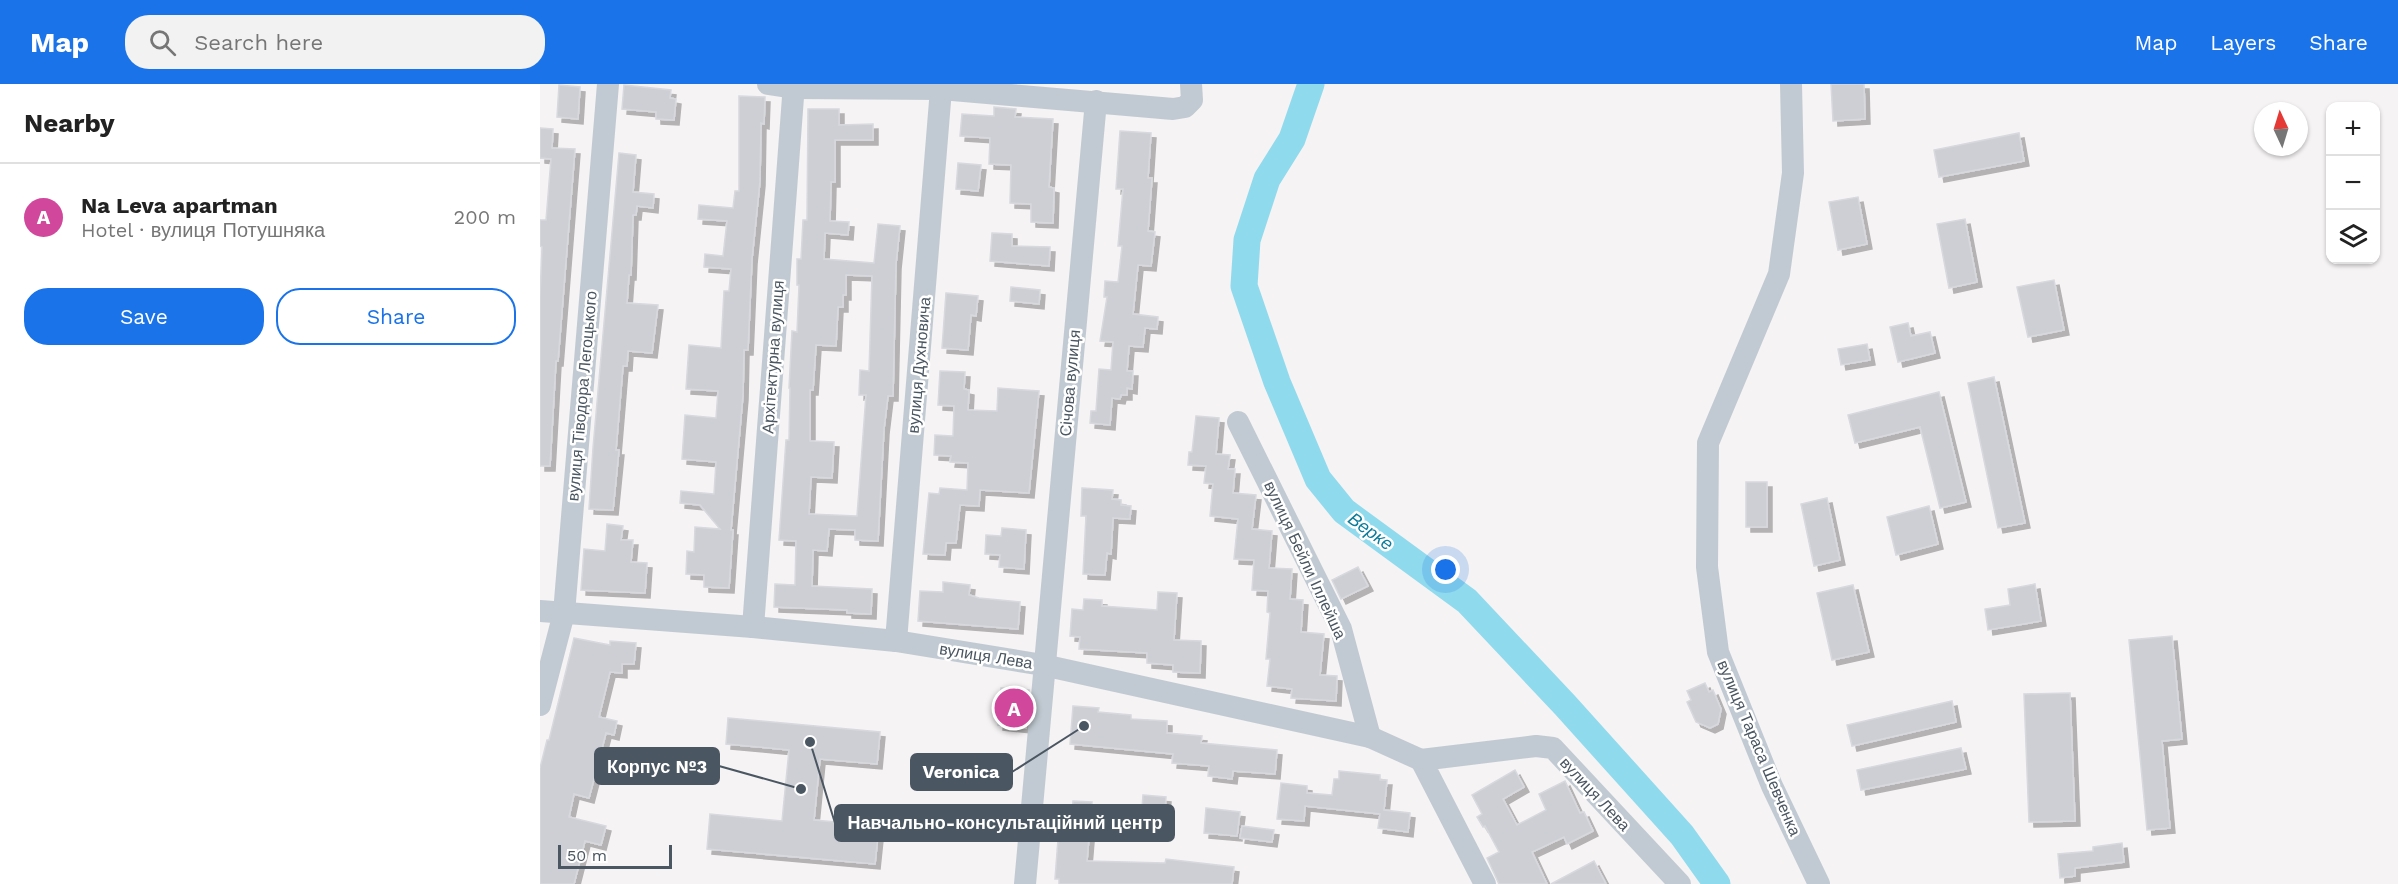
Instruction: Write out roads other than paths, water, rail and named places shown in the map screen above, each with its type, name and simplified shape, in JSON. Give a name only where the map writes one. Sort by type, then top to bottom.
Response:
[{"type":"street","name":"вулиця Тіводора Легоцького","points":[[540,705],[564,613],[608,84]]},
{"type":"street","points":[[768,84],[941,89],[1173,109],[1185,107],[1192,100],[1191,84]]},
{"type":"street","name":"вулиця Тараса Шевченка","points":[[1791,84],[1793,173],[1779,274],[1708,443],[1707,567],[1718,652],[1772,786],[1819,884]]},
{"type":"street","name":"Архітектурна вулиця","points":[[753,627],[794,86]]},
{"type":"street","name":"вулиця Духновича","points":[[896,641],[941,89]]},
{"type":"street","name":"Січова вулиця","points":[[1025,884],[1043,665],[1096,101]]},
{"type":"street","name":"вулиця Бейли Іллейша","points":[[1238,422],[1341,629],[1370,737]]},
{"type":"street","name":"вулиця Лева","points":[[540,611],[753,627],[896,641],[1043,665],[1370,737],[1421,760],[1536,746],[1553,748],[1680,884]]},
{"type":"street","points":[[1421,760],[1485,884]]},
{"type":"waterway","name":"Верке","points":[[1311,84],[1292,139],[1267,179],[1247,240],[1244,286],[1277,382],[1318,479],[1344,511],[1467,601],[1565,705],[1682,835],[1717,884]]},
{"type":"place","name":"Na Leva apartman","points":[[1014,708]]},
{"type":"place","name":"Veronica","points":[[1084,726]]},
{"type":"place","name":"Навчально-консультаційний центр","points":[[810,742]]},
{"type":"place","name":"Корпус №3","points":[[801,789]]}]
